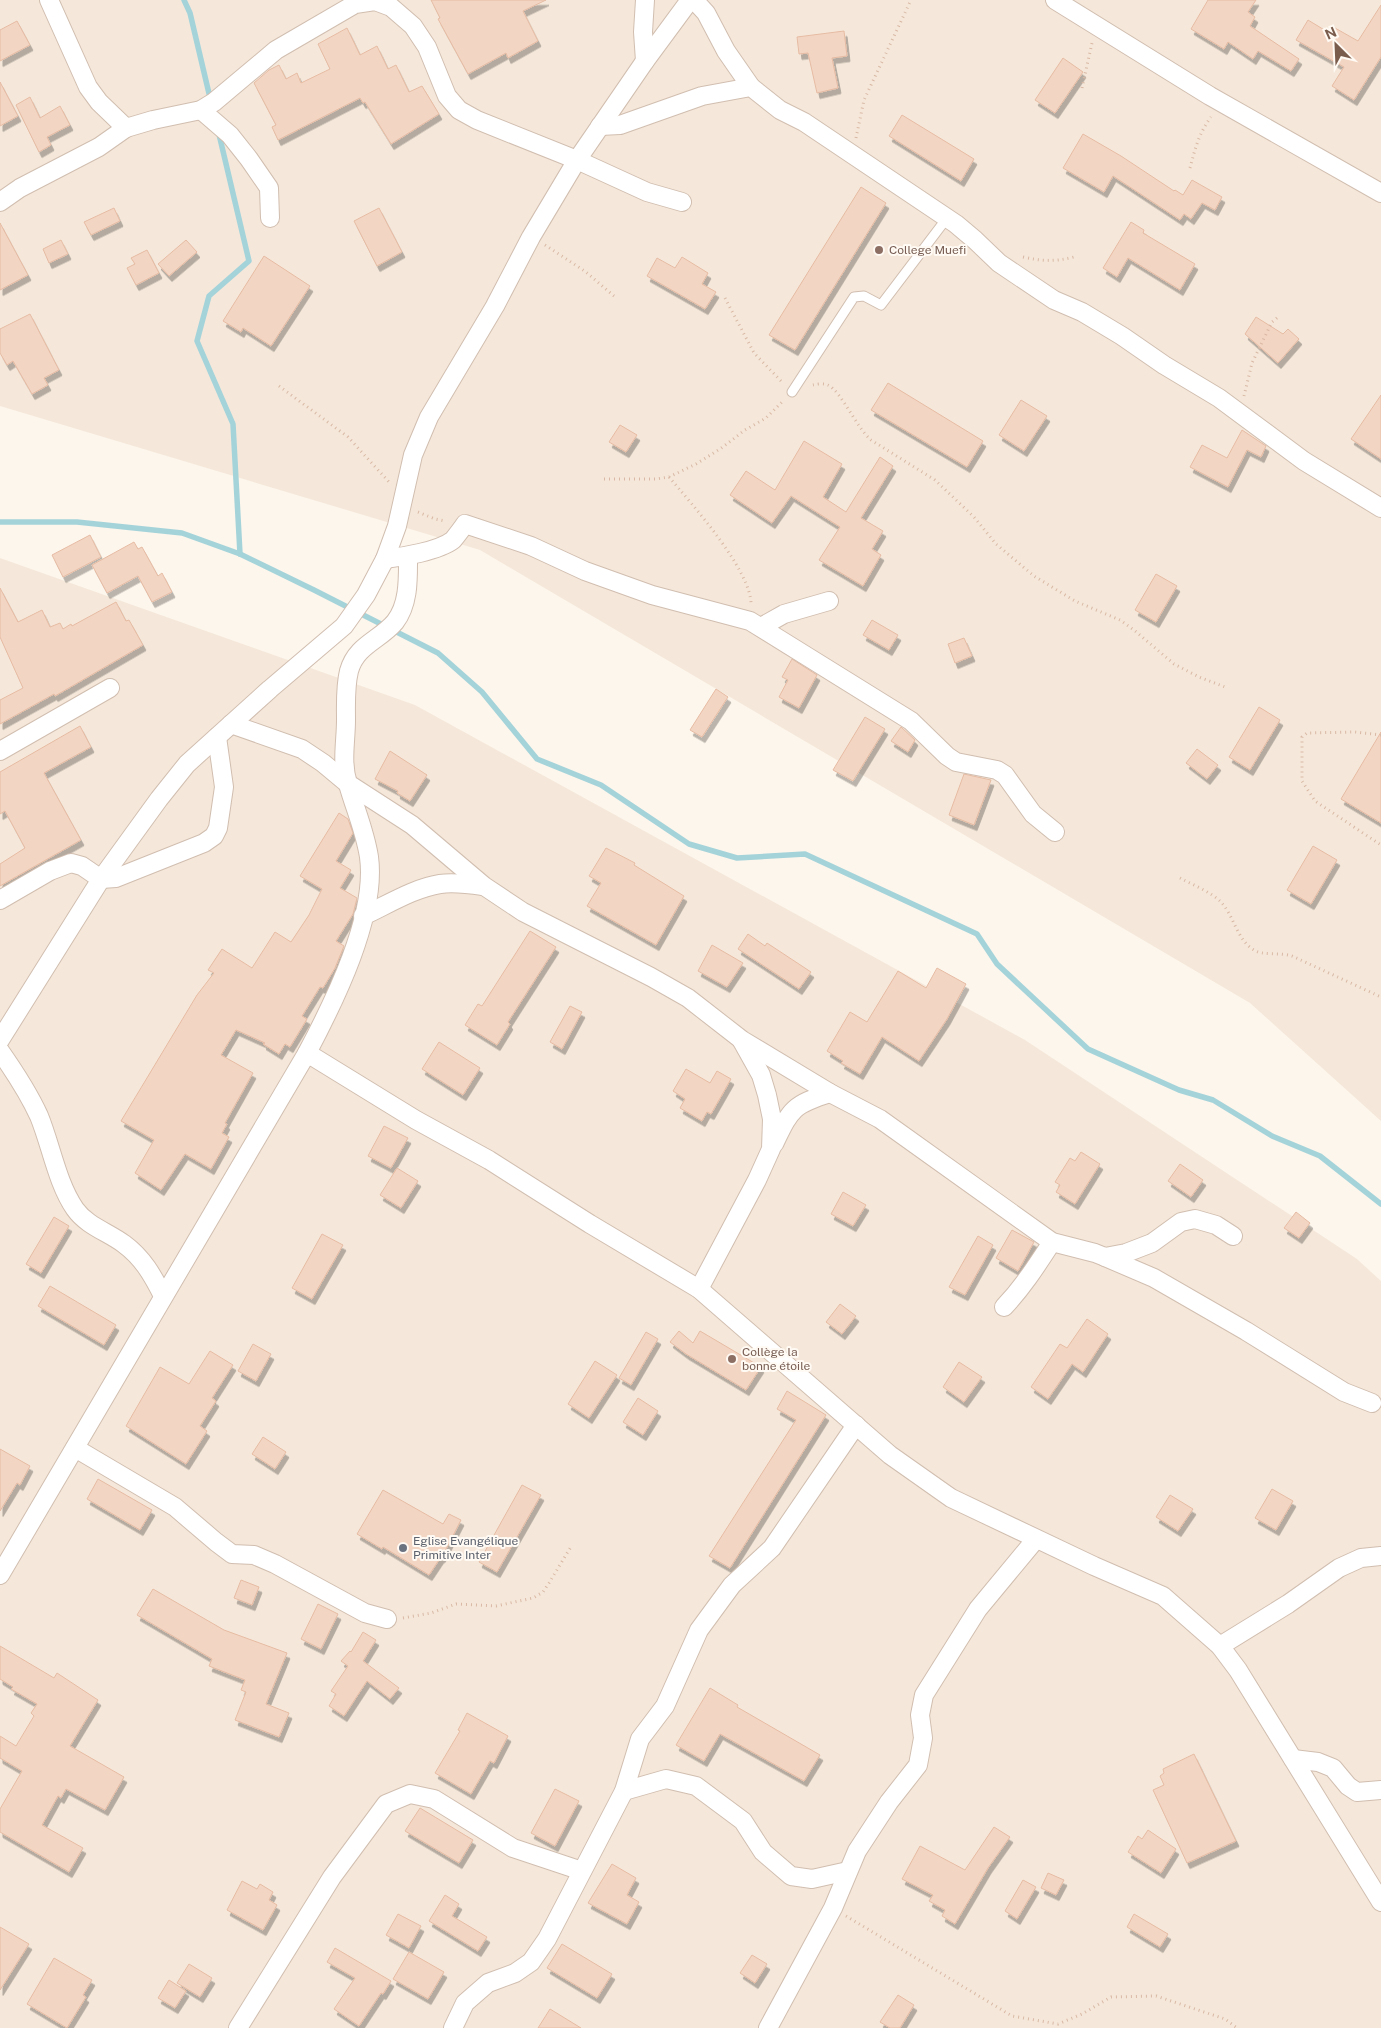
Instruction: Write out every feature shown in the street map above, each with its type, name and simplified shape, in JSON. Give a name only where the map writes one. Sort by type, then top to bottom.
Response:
[{"type":"street","points":[[49,0],[88,86],[99,102],[126,128]]},
{"type":"street","points":[[645,0],[643,32],[645,61]]},
{"type":"street","points":[[0,1040],[101,879],[187,764],[270,689],[344,626],[366,595],[385,559],[397,526],[413,455],[429,417],[496,306],[532,236],[577,160],[645,61],[690,0]]},
{"type":"street","points":[[694,0],[706,13],[726,50],[751,87],[780,110],[804,122],[947,218],[975,240],[999,263],[1046,295],[1082,312],[1122,336],[1236,411],[1304,461],[1381,508]]},
{"type":"street","points":[[1055,0],[1210,96],[1381,193]]},
{"type":"street","points":[[0,202],[20,188],[99,147],[126,128],[201,110],[214,102],[276,50],[355,4],[375,1],[389,3],[414,26],[427,47],[447,96],[459,110],[477,120],[577,160],[647,192],[682,202]]},
{"type":"street","points":[[600,126],[620,125],[702,96],[751,87]]},
{"type":"street","points":[[201,110],[230,135],[268,188],[270,218]]},
{"type":"street","points":[[385,559],[408,556],[448,544],[465,524],[531,546],[585,571],[643,592],[756,624],[911,721],[947,756],[956,762],[998,770],[1005,776],[1033,814],[1055,832]]},
{"type":"street","points":[[0,1575],[307,1053],[343,982],[363,916],[370,882],[369,858],[363,827],[347,783],[343,757],[346,685],[349,669],[358,654],[394,622],[403,608],[407,591],[408,556]]},
{"type":"street","points":[[756,624],[829,602]]},
{"type":"street","points":[[0,751],[110,688]]},
{"type":"street","points":[[232,724],[302,749],[347,783],[412,825],[484,886],[523,912],[651,977],[688,998],[742,1040],[830,1093],[880,1119],[1052,1242],[1105,1257],[1154,1278],[1246,1331],[1344,1392],[1372,1403]]},
{"type":"street","points":[[0,900],[50,871],[71,863],[82,866],[101,879],[116,878],[204,844],[214,836],[218,828],[224,787],[217,737]]},
{"type":"street","points":[[363,916],[423,889],[440,884],[462,883],[484,886]]},
{"type":"street","points":[[742,1040],[761,1075],[767,1095],[772,1119],[771,1149]]},
{"type":"street","points":[[0,1051],[38,1116],[66,1191],[76,1209],[90,1224],[124,1244],[139,1258],[150,1272],[163,1296]]},
{"type":"street","points":[[307,1053],[416,1120],[489,1160],[590,1224],[699,1289],[890,1455],[951,1498],[1163,1596],[1220,1646],[1238,1670],[1381,1902]]},
{"type":"street","points":[[699,1289],[757,1180],[789,1114],[803,1102],[830,1093]]},
{"type":"street","points":[[1105,1257],[1132,1251],[1152,1242],[1181,1222],[1195,1219],[1216,1225],[1233,1236]]},
{"type":"street","points":[[1004,1306],[1034,1271],[1052,1242]]},
{"type":"street","points":[[453,2028],[465,2004],[488,1983],[515,1973],[531,1962],[546,1939],[624,1791],[640,1739],[665,1706],[699,1630],[732,1585],[772,1548],[856,1425]]},
{"type":"street","points":[[75,1448],[175,1507],[232,1554],[254,1556],[275,1564],[365,1613],[387,1619]]},
{"type":"street","points":[[768,2028],[833,1908],[857,1851],[889,1802],[918,1765],[923,1738],[920,1715],[924,1695],[978,1608],[1036,1538]]},
{"type":"street","points":[[1220,1646],[1288,1604],[1339,1568],[1361,1558],[1381,1556]]},
{"type":"street","points":[[1293,1759],[1318,1762],[1333,1768],[1348,1786],[1357,1792],[1381,1790]]},
{"type":"street","points":[[624,1791],[666,1779],[696,1786],[743,1821],[763,1852],[791,1876],[812,1879],[848,1870]]},
{"type":"street","points":[[238,2028],[332,1877],[386,1804],[410,1794],[434,1799],[514,1848],[582,1871]]},
{"type":"lane","points":[[792,392],[854,297],[864,296],[881,305],[947,218]]},
{"type":"path","points":[[853,155],[864,100],[910,0]]},
{"type":"path","points":[[1082,88],[1088,64]]},
{"type":"path","points":[[1190,168],[1196,144],[1204,126],[1212,116]]},
{"type":"path","points":[[532,236],[575,263],[614,296]]},
{"type":"path","points":[[1017,255],[1056,262],[1074,257]]},
{"type":"path","points":[[604,480],[668,477],[707,457],[745,430],[766,418],[792,392],[754,353],[725,298]]},
{"type":"path","points":[[1236,411],[1242,402],[1252,363],[1272,322],[1278,317]]},
{"type":"path","points":[[809,386],[827,385],[837,391],[862,432],[871,440],[935,480],[974,517],[996,544],[1034,576],[1075,601],[1120,620],[1174,664],[1199,677],[1225,687]]},
{"type":"path","points":[[279,386],[348,437],[387,479],[402,504],[425,516],[443,521],[460,520],[465,524]]},
{"type":"path","points":[[668,477],[699,513],[743,576],[751,596],[756,624]]},
{"type":"path","points":[[1381,735],[1355,732],[1306,733],[1302,737],[1301,768],[1302,781],[1314,801],[1381,845]]},
{"type":"path","points":[[1180,878],[1220,900],[1245,942],[1252,950],[1260,953],[1282,953],[1292,956],[1381,997]]},
{"type":"path","points":[[387,1619],[408,1618],[432,1613],[456,1604],[496,1606],[532,1598],[543,1592],[572,1545]]},
{"type":"path","points":[[833,1908],[1012,2016],[1058,2024],[1082,2014],[1111,1997],[1156,1996],[1225,2019],[1237,2028]]},
{"type":"shaded area","points":[[0,0],[1381,0],[1381,1121],[1250,1003],[480,550],[0,406]]},
{"type":"shaded area","points":[[0,558],[415,705],[1025,1040],[1357,1259],[1381,1281],[1381,2028],[0,2028]]},
{"type":"building","points":[[431,0],[546,0],[523,11],[538,41],[508,58],[506,53],[468,74],[438,19],[440,18]]},
{"type":"building","points":[[1208,0],[1256,0],[1248,12],[1255,17],[1250,26],[1299,59],[1291,71],[1258,51],[1253,59],[1228,42],[1224,49],[1191,29]]},
{"type":"building","points":[[1381,5],[1381,57],[1354,100],[1332,86],[1344,67],[1296,40],[1308,20],[1331,34],[1335,28],[1358,41]]},
{"type":"building","points":[[17,21],[30,45],[0,61],[0,30]]},
{"type":"building","points":[[347,28],[360,55],[377,46],[388,69],[396,65],[409,92],[422,86],[439,114],[391,144],[365,102],[363,103],[360,98],[278,140],[272,127],[276,125],[254,83],[269,70],[279,65],[286,79],[297,73],[301,83],[330,69],[318,44]]},
{"type":"building","points":[[844,31],[847,56],[832,58],[838,88],[817,93],[808,53],[799,54],[797,37]]},
{"type":"building","points":[[1063,58],[1083,72],[1055,113],[1035,100]]},
{"type":"building","points":[[0,82],[18,116],[0,126]]},
{"type":"building","points":[[30,97],[40,118],[60,106],[70,125],[47,137],[51,145],[39,152],[16,105]]},
{"type":"building","points":[[902,115],[974,159],[961,181],[889,136]]},
{"type":"building","points":[[1083,134],[1121,156],[1174,191],[1183,195],[1192,180],[1222,197],[1215,210],[1202,203],[1191,219],[1184,214],[1180,220],[1113,176],[1104,192],[1063,168]]},
{"type":"building","points":[[861,187],[886,203],[795,350],[769,335]]},
{"type":"building","points":[[114,208],[120,221],[91,235],[84,222]]},
{"type":"building","points":[[379,208],[402,252],[377,266],[354,221]]},
{"type":"building","points":[[1131,222],[1144,230],[1143,233],[1195,264],[1180,290],[1128,258],[1117,277],[1103,268]]},
{"type":"building","points":[[0,223],[28,275],[0,290]]},
{"type":"building","points":[[61,240],[68,254],[49,263],[43,249]]},
{"type":"building","points":[[186,240],[197,252],[169,276],[158,264]]},
{"type":"building","points":[[147,250],[159,273],[136,285],[127,268],[135,264],[131,258]]},
{"type":"building","points":[[264,256],[310,286],[271,346],[243,328],[241,332],[223,321]]},
{"type":"building","points":[[682,257],[708,273],[702,284],[716,292],[705,309],[647,276],[657,258],[675,268]]},
{"type":"building","points":[[30,314],[59,370],[44,378],[48,385],[32,394],[13,361],[7,365],[0,353],[0,329]]},
{"type":"building","points":[[1256,317],[1283,334],[1288,329],[1299,339],[1278,363],[1245,334]]},
{"type":"building","points":[[888,383],[983,441],[967,467],[871,410]]},
{"type":"building","points":[[1381,395],[1381,459],[1351,439]]},
{"type":"building","points":[[1021,400],[1047,416],[1024,451],[999,435]]},
{"type":"building","points":[[620,425],[637,435],[626,452],[609,442]]},
{"type":"building","points":[[1242,430],[1266,446],[1261,457],[1247,450],[1228,487],[1190,467],[1202,445],[1227,458]]},
{"type":"building","points":[[804,441],[842,464],[823,497],[846,512],[880,457],[893,466],[861,518],[883,531],[872,549],[881,555],[863,586],[819,560],[840,527],[791,496],[772,523],[730,495],[746,471],[775,490]]},
{"type":"building","points":[[90,535],[101,557],[63,577],[52,555]]},
{"type":"building","points":[[134,542],[138,549],[142,547],[158,576],[162,573],[172,592],[152,602],[138,576],[107,593],[92,565]]},
{"type":"building","points":[[1156,574],[1177,586],[1156,622],[1135,610]]},
{"type":"building","points":[[0,588],[18,622],[42,610],[50,627],[60,623],[63,629],[116,602],[126,621],[129,620],[143,645],[55,696],[54,694],[0,724],[0,700],[23,688],[0,637]]},
{"type":"building","points":[[872,620],[898,635],[889,650],[863,635]]},
{"type":"building","points":[[964,638],[972,656],[955,663],[948,644]]},
{"type":"building","points":[[792,659],[817,675],[799,708],[779,697],[788,680],[782,677]]},
{"type":"building","points":[[716,689],[728,697],[702,737],[690,730]]},
{"type":"building","points":[[1259,707],[1280,720],[1250,770],[1229,757]]},
{"type":"building","points":[[865,717],[885,729],[853,781],[833,770]]},
{"type":"building","points":[[80,726],[91,747],[44,773],[81,840],[0,886],[0,864],[25,848],[5,811],[0,814],[0,772]]},
{"type":"building","points":[[901,727],[915,740],[908,752],[891,741]]},
{"type":"building","points":[[1381,732],[1381,823],[1341,799]]},
{"type":"building","points":[[1197,749],[1218,765],[1207,779],[1186,763]]},
{"type":"building","points":[[390,751],[427,775],[410,801],[397,793],[398,791],[375,779]]},
{"type":"building","points":[[964,774],[991,780],[974,825],[949,815]]},
{"type":"building","points":[[339,813],[348,819],[353,833],[336,861],[351,870],[340,888],[357,898],[353,914],[336,941],[344,946],[335,968],[323,988],[320,987],[302,1016],[307,1019],[290,1047],[285,1044],[279,1054],[263,1044],[265,1043],[236,1030],[221,1055],[253,1073],[225,1123],[227,1124],[222,1133],[229,1137],[211,1169],[185,1154],[161,1190],[135,1173],[154,1140],[121,1121],[197,995],[214,973],[208,970],[222,949],[252,968],[275,932],[291,942],[309,915],[322,889],[300,876]]},
{"type":"building","points":[[1313,846],[1337,860],[1311,904],[1287,890]]},
{"type":"building","points":[[606,848],[635,863],[634,865],[684,896],[656,945],[587,906],[601,883],[589,876]]},
{"type":"building","points":[[530,931],[556,947],[508,1022],[510,1024],[497,1045],[465,1025],[478,1004],[482,1006]]},
{"type":"building","points":[[748,934],[765,946],[767,943],[811,972],[799,989],[738,949]]},
{"type":"building","points":[[712,945],[743,963],[727,987],[698,971]]},
{"type":"building","points":[[937,968],[966,984],[947,1019],[919,1061],[882,1037],[860,1074],[841,1063],[843,1061],[827,1051],[850,1012],[867,1022],[898,971],[926,988]]},
{"type":"building","points":[[570,1006],[582,1012],[562,1049],[550,1042]]},
{"type":"building","points":[[439,1042],[480,1068],[463,1095],[422,1069]]},
{"type":"building","points":[[686,1069],[710,1083],[717,1071],[731,1079],[711,1114],[707,1112],[702,1121],[680,1108],[685,1099],[673,1091]]},
{"type":"building","points":[[384,1126],[408,1138],[391,1168],[368,1156]]},
{"type":"building","points":[[1081,1152],[1100,1164],[1075,1204],[1056,1192],[1060,1185],[1055,1182],[1070,1158],[1075,1161]]},
{"type":"building","points":[[1180,1164],[1203,1180],[1191,1197],[1168,1181]]},
{"type":"building","points":[[397,1168],[418,1181],[401,1208],[380,1195]]},
{"type":"building","points":[[843,1192],[866,1205],[853,1226],[831,1214]]},
{"type":"building","points":[[1296,1212],[1310,1223],[1299,1238],[1284,1228]]},
{"type":"building","points":[[54,1217],[69,1226],[41,1273],[26,1264]]},
{"type":"building","points":[[1012,1230],[1034,1242],[1018,1271],[996,1258]]},
{"type":"building","points":[[322,1234],[343,1245],[312,1299],[292,1288]]},
{"type":"building","points":[[978,1236],[993,1245],[965,1295],[949,1287]]},
{"type":"building","points":[[50,1286],[116,1325],[104,1345],[38,1306]]},
{"type":"building","points":[[840,1304],[856,1316],[842,1334],[826,1322]]},
{"type":"building","points":[[1087,1319],[1108,1334],[1083,1372],[1072,1364],[1048,1399],[1031,1387],[1060,1344],[1067,1348]]},
{"type":"building","points":[[679,1331],[693,1343],[700,1331],[761,1367],[746,1390],[686,1354],[670,1342]]},
{"type":"building","points":[[646,1332],[658,1339],[631,1385],[619,1378]]},
{"type":"building","points":[[253,1344],[271,1354],[256,1381],[238,1371]]},
{"type":"building","points":[[210,1351],[233,1365],[212,1398],[216,1401],[200,1426],[207,1431],[186,1464],[126,1426],[160,1367],[189,1384]]},
{"type":"building","points":[[595,1361],[617,1375],[589,1418],[568,1404]]},
{"type":"building","points":[[959,1362],[982,1377],[964,1402],[943,1387]]},
{"type":"building","points":[[787,1391],[826,1415],[730,1568],[709,1556],[796,1420],[777,1409]]},
{"type":"building","points":[[638,1398],[658,1411],[643,1435],[623,1422]]},
{"type":"building","points":[[263,1437],[286,1452],[275,1469],[252,1454]]},
{"type":"building","points":[[0,1449],[30,1466],[20,1485],[17,1483],[0,1511]]},
{"type":"building","points":[[98,1479],[152,1510],[140,1530],[87,1499]]},
{"type":"building","points":[[522,1485],[541,1495],[497,1572],[479,1562]]},
{"type":"building","points":[[1272,1489],[1293,1501],[1276,1530],[1255,1518]]},
{"type":"building","points":[[383,1490],[443,1524],[449,1514],[461,1520],[442,1557],[429,1575],[383,1547],[382,1549],[357,1534]]},
{"type":"building","points":[[1170,1495],[1193,1509],[1178,1531],[1156,1517]]},
{"type":"building","points":[[241,1580],[259,1587],[252,1605],[234,1598]]},
{"type":"building","points":[[153,1589],[224,1630],[287,1653],[266,1704],[289,1713],[279,1737],[235,1720],[246,1692],[241,1690],[245,1680],[209,1666],[212,1659],[137,1615]]},
{"type":"building","points":[[318,1604],[338,1614],[321,1649],[301,1639]]},
{"type":"building","points":[[363,1632],[376,1640],[363,1661],[399,1688],[390,1699],[367,1681],[344,1716],[329,1706],[336,1694],[331,1691],[348,1666],[341,1661],[351,1652]]},
{"type":"building","points":[[0,1646],[54,1678],[57,1673],[98,1700],[70,1746],[124,1777],[105,1810],[66,1789],[61,1798],[58,1796],[42,1825],[83,1848],[69,1872],[0,1832],[0,1809],[22,1771],[0,1758],[0,1736],[16,1746],[34,1716],[31,1713],[37,1704],[11,1689],[13,1687],[0,1679]]},
{"type":"building","points":[[710,1688],[738,1705],[737,1707],[820,1755],[804,1781],[720,1734],[704,1761],[676,1745]]},
{"type":"building","points":[[467,1713],[508,1736],[494,1763],[490,1761],[471,1794],[435,1773],[460,1731],[458,1730]]},
{"type":"building","points":[[1194,1754],[1236,1841],[1187,1863],[1153,1790],[1164,1785],[1160,1776],[1164,1773],[1163,1769]]},
{"type":"building","points":[[555,1789],[579,1801],[555,1846],[531,1833]]},
{"type":"building","points":[[420,1808],[473,1840],[459,1863],[405,1831]]},
{"type":"building","points":[[994,1827],[1010,1837],[988,1868],[955,1924],[942,1916],[945,1910],[929,1901],[933,1895],[902,1879],[920,1846],[965,1870]]},
{"type":"building","points":[[1148,1830],[1176,1849],[1161,1873],[1128,1852],[1138,1836],[1142,1839]]},
{"type":"building","points":[[612,1864],[636,1878],[627,1895],[639,1902],[627,1924],[588,1903]]},
{"type":"building","points":[[1048,1873],[1064,1880],[1056,1895],[1041,1888]]},
{"type":"building","points":[[1023,1880],[1036,1887],[1017,1919],[1005,1911]]},
{"type":"building","points":[[242,1881],[257,1889],[260,1884],[273,1892],[269,1900],[277,1905],[263,1930],[227,1910]]},
{"type":"building","points":[[445,1895],[459,1904],[452,1916],[487,1937],[478,1951],[429,1921]]},
{"type":"building","points":[[398,1914],[421,1926],[409,1948],[386,1935]]},
{"type":"building","points":[[1134,1914],[1168,1934],[1160,1947],[1127,1927]]},
{"type":"building","points":[[0,1927],[29,1944],[0,1990]]},
{"type":"building","points":[[562,1944],[612,1974],[597,1998],[547,1968]]},
{"type":"building","points":[[335,1948],[391,1981],[359,2026],[334,2009],[355,1978],[327,1962]]},
{"type":"building","points":[[409,1952],[444,1972],[428,1999],[393,1979]]},
{"type":"building","points":[[752,1955],[767,1964],[755,1983],[740,1973]]},
{"type":"building","points":[[54,1958],[92,1980],[83,1995],[86,1997],[67,2028],[27,2004]]},
{"type":"building","points":[[189,1964],[212,1978],[200,1997],[177,1983]]},
{"type":"building","points":[[169,1980],[186,1991],[175,2008],[158,1998]]},
{"type":"building","points":[[898,1995],[914,2005],[900,2028],[890,2028],[880,2022]]},
{"type":"building","points":[[550,2009],[581,2028],[538,2028]]},
{"type":"waterway","points":[[184,0],[190,13],[211,102]]},
{"type":"waterway","points":[[218,130],[249,261],[209,296],[197,341],[233,424],[240,554]]},
{"type":"waterway","points":[[0,522],[77,522],[182,533],[240,554],[314,590],[438,653],[482,692],[537,759],[601,785],[689,844],[737,858],[805,854],[977,934],[997,964],[1088,1049],[1179,1090],[1213,1100],[1272,1136],[1320,1156],[1381,1204]]},
{"type":"place","name":"College Muefi","points":[[879,250]]},
{"type":"place","name":"Collège la bonne étoile","points":[[732,1359]]},
{"type":"place","name":"Eglise Evangélique Primitive Inter","points":[[403,1548]]}]
